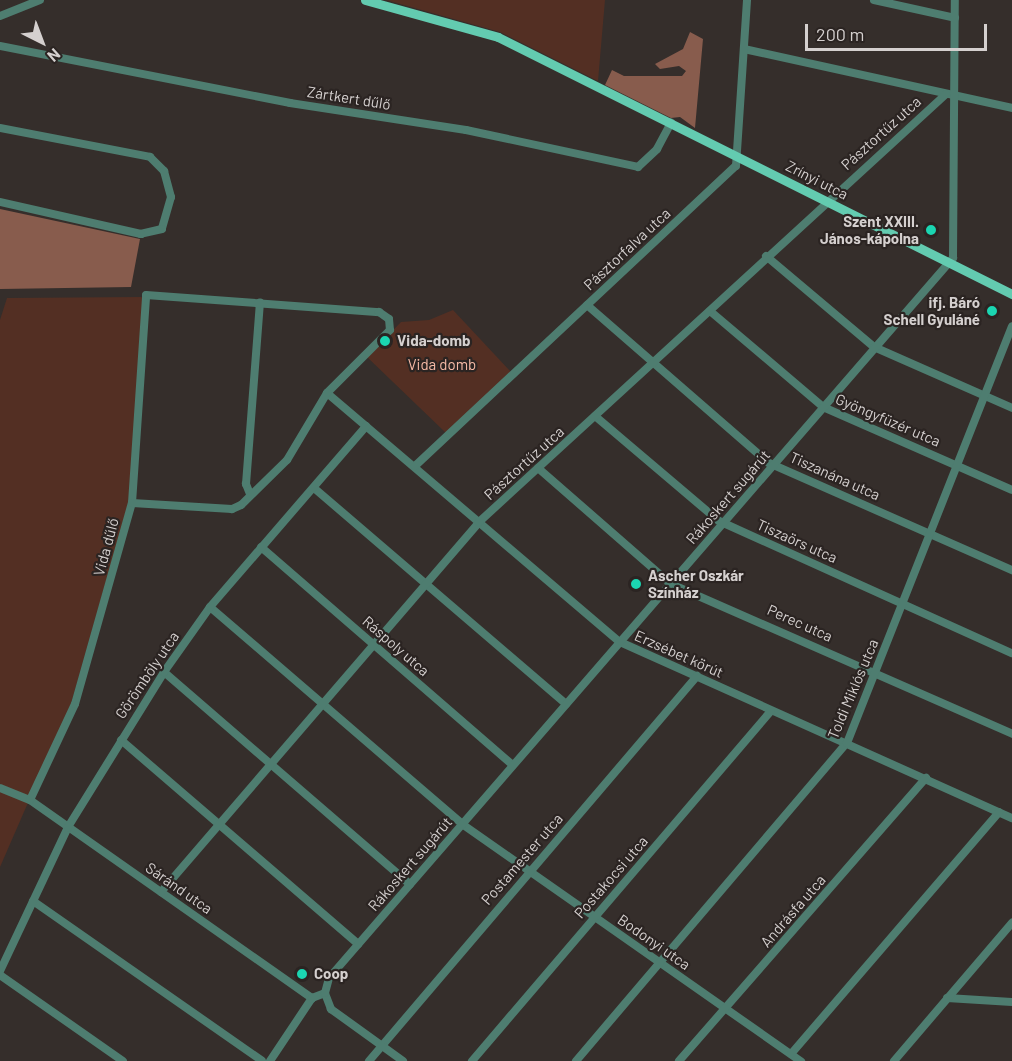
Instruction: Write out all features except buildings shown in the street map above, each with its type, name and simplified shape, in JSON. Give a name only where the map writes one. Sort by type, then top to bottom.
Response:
[{"type":"main road","name":"Zrínyi utca","points":[[365,0],[484,31],[1012,294]]},
{"type":"street","points":[[0,14],[40,0]]},
{"type":"street","points":[[738,156],[747,0]]},
{"type":"street","points":[[874,0],[955,18]]},
{"type":"street","name":"Rákoskert sugárút","points":[[325,993],[329,978],[358,944],[949,262],[955,252],[955,0]]},
{"type":"street","name":"Zártkert dűlő","points":[[0,46],[290,102],[466,130],[638,167],[657,149],[671,123]]},
{"type":"street","points":[[744,49],[1012,108]]},
{"type":"street","name":"Pásztortűz utca","points":[[161,892],[479,522],[710,311],[826,201],[946,94]]},
{"type":"street","points":[[0,128],[150,157],[164,171],[171,197],[162,229],[141,234],[0,202]]},
{"type":"street","name":"Pásztorfalva utca","points":[[415,466],[736,166],[738,156]]},
{"type":"street","points":[[766,256],[874,347],[1012,408]]},
{"type":"street","points":[[132,503],[146,295],[260,303],[246,484],[250,494]]},
{"type":"street","name":"Vida dűlő","points":[[30,800],[75,704],[132,503],[232,509],[287,460],[327,393],[390,330],[389,320],[379,312],[260,303]]},
{"type":"street","name":"Tiszanána utca","points":[[587,305],[773,465],[1012,570]]},
{"type":"street","name":"Gyöngyfüzér utca","points":[[710,311],[823,407],[1012,490]]},
{"type":"street","name":"Toldi Miklós utca","points":[[576,1061],[848,743],[1012,326]]},
{"type":"street","name":"Erzsébet körút","points":[[327,393],[620,642],[771,711],[926,777],[1012,818]]},
{"type":"street","name":"Tiszaörs utca","points":[[595,416],[723,523],[1012,653]]},
{"type":"street","name":"Görömböly utca","points":[[0,973],[68,827],[164,672],[210,607],[366,426]]},
{"type":"street","name":"Perec utca","points":[[538,468],[671,584],[876,671],[1012,734]]},
{"type":"street","points":[[314,488],[566,704]]},
{"type":"street","name":"Ráspoly utca","points":[[261,547],[513,765]]},
{"type":"street","name":"Bodonyi utca","points":[[210,607],[462,824],[801,1061]]},
{"type":"street","points":[[164,672],[410,884]]},
{"type":"street","name":"Postamester utca","points":[[369,1061],[697,676]]},
{"type":"street","name":"Postakocsi utca","points":[[472,1061],[771,711]]},
{"type":"street","points":[[121,740],[358,944]]},
{"type":"street","name":"Andrásfa utca","points":[[680,1061],[926,777]]},
{"type":"street","name":"Sáránd utca","points":[[0,788],[30,800],[312,998]]},
{"type":"street","points":[[791,1054],[999,812]]},
{"type":"street","points":[[33,901],[262,1061]]},
{"type":"street","points":[[894,1061],[1012,923]]},
{"type":"street","points":[[0,973],[123,1061]]},
{"type":"street","points":[[270,1061],[312,998],[325,993],[335,1014],[403,1061]]},
{"type":"street","points":[[946,998],[1012,1002]]},
{"type":"green space","points":[[386,0],[605,0],[598,81],[500,32]]},
{"type":"green space","points":[[143,297],[130,497],[71,704],[0,867],[0,320],[7,298]]},
{"type":"green space","name":"Vida domb","points":[[453,310],[511,372],[446,433],[367,357],[401,322],[429,320]]},
{"type":"shaded area","points":[[690,32],[703,39],[695,128],[680,117],[671,118],[605,85],[612,70],[624,76],[682,76],[686,71],[679,66],[660,69],[655,64],[683,49]]},
{"type":"shaded area","points":[[0,209],[140,239],[131,287],[0,289]]},
{"type":"place","name":"Szent XXIII. János-kápolna","points":[[931,230]]},
{"type":"place","name":"ifj. Báró Schell Gyuláné","points":[[992,311]]},
{"type":"place","name":"Vida-domb","points":[[385,341]]},
{"type":"place","name":"Ascher Oszkár Színház","points":[[636,584]]},
{"type":"place","name":"Coop","points":[[302,974]]}]
